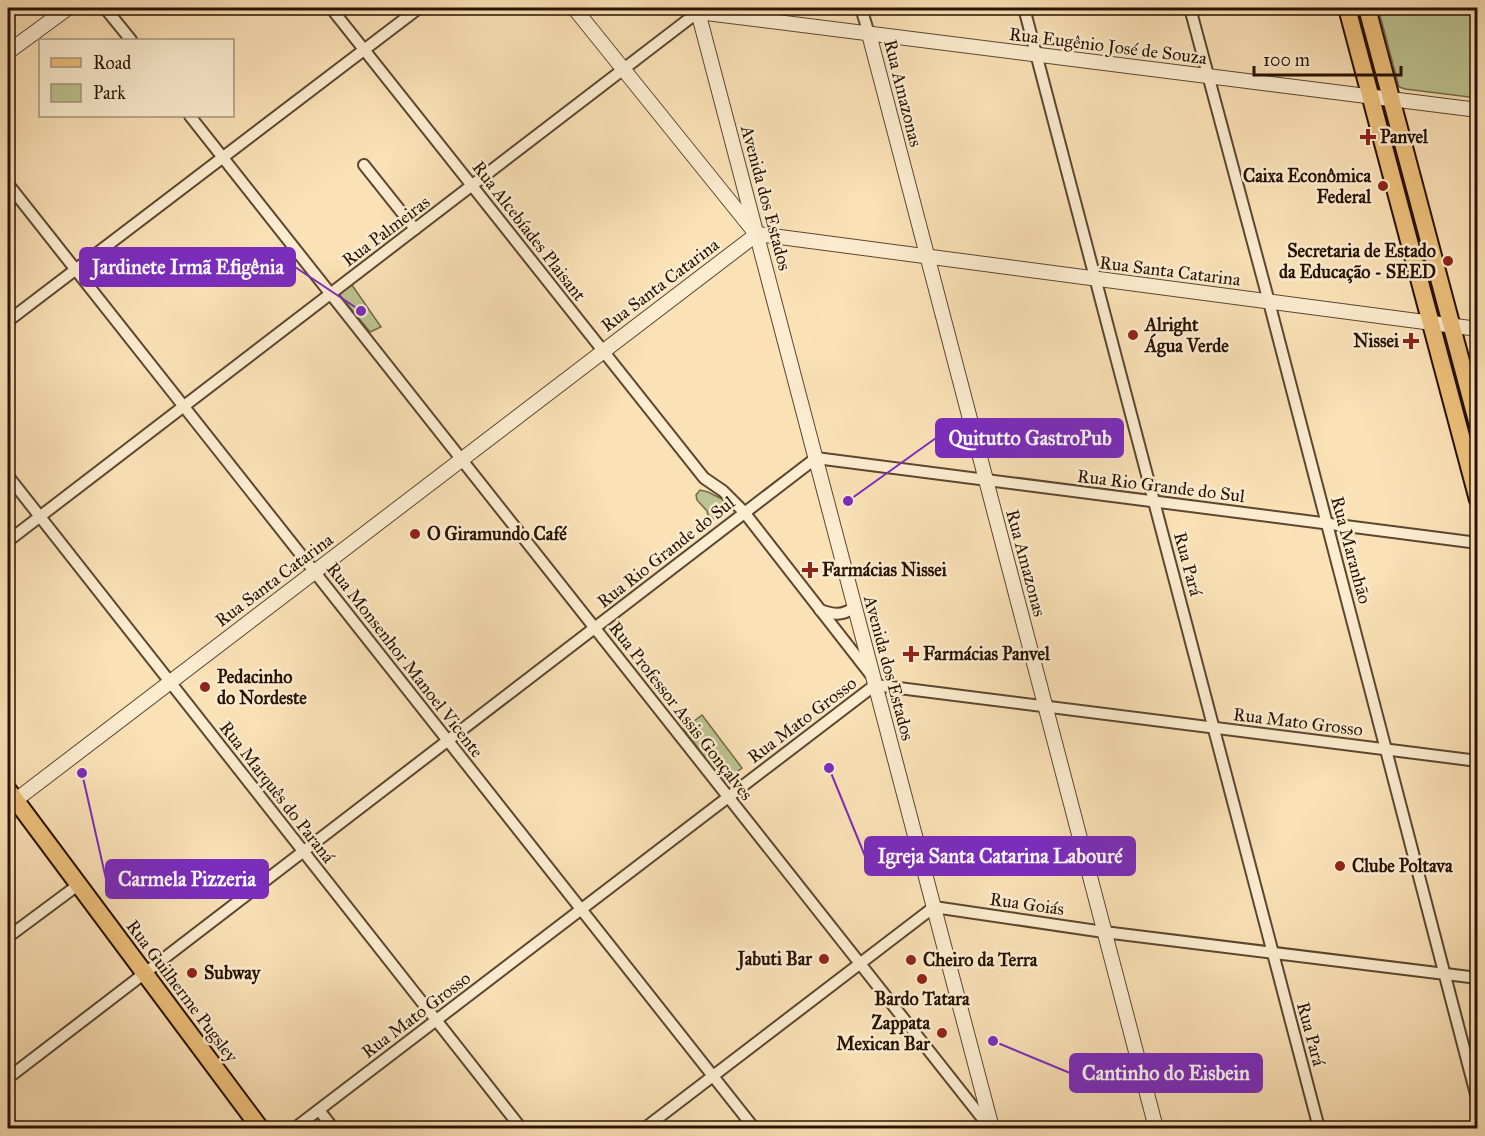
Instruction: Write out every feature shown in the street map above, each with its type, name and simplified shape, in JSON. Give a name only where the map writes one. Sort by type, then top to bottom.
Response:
[{"type":"main road","points":[[1347,8],[1478,500]]},
{"type":"main road","points":[[1367,8],[1478,425]]},
{"type":"main road","points":[[1401,210],[1404,202],[1410,200],[1417,202],[1420,208]]},
{"type":"main road","name":"Rua Guilherme Pugsley","points":[[10,798],[260,1128]]},
{"type":"street","points":[[8,52],[68,8]]},
{"type":"street","points":[[105,8],[130,39]]},
{"type":"street","name":"Rua Alcebíades Plaisant","points":[[331,8],[704,478],[723,490],[744,512],[874,681]]},
{"type":"street","points":[[8,321],[419,8]]},
{"type":"street","points":[[574,8],[757,234]]},
{"type":"street","name":"Rua Amazonas","points":[[861,8],[1156,1128]]},
{"type":"street","name":"Rua Pará","points":[[1024,8],[1319,1128]]},
{"type":"street","name":"Rua Maranhão","points":[[1190,8],[1478,1102]]},
{"type":"street","name":"Rua Palmeiras","points":[[8,541],[623,70],[698,10]]},
{"type":"street","name":"Rua Eugênio José de Souza","points":[[698,10],[869,34],[1478,110]]},
{"type":"street","name":"Avenida dos Estados","points":[[698,10],[991,1128]]},
{"type":"street","name":"Rua Professor Assis Gonçalves","points":[[191,117],[991,1128]]},
{"type":"street","points":[[364,165],[415,229]]},
{"type":"street","name":"Rua Monsenhor Manoel Vicente","points":[[8,184],[754,1128]]},
{"type":"street","name":"Rua Santa Catarina","points":[[10,798],[170,682],[757,234],[1478,329]]},
{"type":"street","name":"Rua Rio Grande do Sul","points":[[8,1078],[816,458],[1478,543]]},
{"type":"street","name":"Rua Marquês do Paraná","points":[[8,476],[521,1128]]},
{"type":"street","points":[[820,610],[838,615],[855,607]]},
{"type":"street","name":"Rua Mato Grosso","points":[[295,1128],[728,797],[874,681],[1045,706],[1478,761]]},
{"type":"street","points":[[8,937],[78,885]]},
{"type":"street","points":[[645,1128],[934,907]]},
{"type":"street","name":"Rua Goiás","points":[[934,907],[1104,932],[1478,978]]},
{"type":"street","points":[[319,1110],[333,1128]]},
{"type":"street","points":[[8,1123],[12,1128]]},
{"type":"green space","points":[[1378,8],[1477,8],[1477,98],[1399,87]]},
{"type":"green space","points":[[352,285],[381,327],[370,332],[339,294]]},
{"type":"green space","points":[[700,490],[724,500],[727,506],[720,516],[709,519],[707,511],[697,500],[696,495]]},
{"type":"green space","points":[[702,715],[742,768],[723,782],[684,729]]},
{"type":"place","name":"Panvel","points":[[1368,137]]},
{"type":"place","name":"Caixa Econômica Federal","points":[[1383,186]]},
{"type":"place","name":"Secretaria de Estado da Educação - SEED","points":[[1448,261]]},
{"type":"place","name":"Jardinete Irmã Efigênia","points":[[361,311]]},
{"type":"place","name":"Alright Água Verde","points":[[1133,335]]},
{"type":"place","name":"Nissei","points":[[1411,341]]},
{"type":"place","name":"Quitutto GastroPub","points":[[848,501]]},
{"type":"place","name":"O Giramundo Café","points":[[415,534]]},
{"type":"place","name":"Farmácias Nissei","points":[[810,570]]},
{"type":"place","name":"Farmácias Panvel","points":[[911,654]]},
{"type":"place","name":"Pedacinho do Nordeste","points":[[205,687]]},
{"type":"place","name":"Igreja Santa Catarina Labouré","points":[[829,768]]},
{"type":"place","name":"Carmela Pizzeria","points":[[82,773]]},
{"type":"place","name":"Clube Poltava","points":[[1340,866]]},
{"type":"place","name":"Jabuti Bar","points":[[824,959]]},
{"type":"place","name":"Cheiro da Terra","points":[[911,960]]},
{"type":"place","name":"Subway","points":[[192,973]]},
{"type":"place","name":"Bardo Tatara","points":[[922,979]]},
{"type":"place","name":"Zappata Mexican Bar","points":[[942,1033]]},
{"type":"place","name":"Cantinho do Eisbein","points":[[993,1041]]}]
